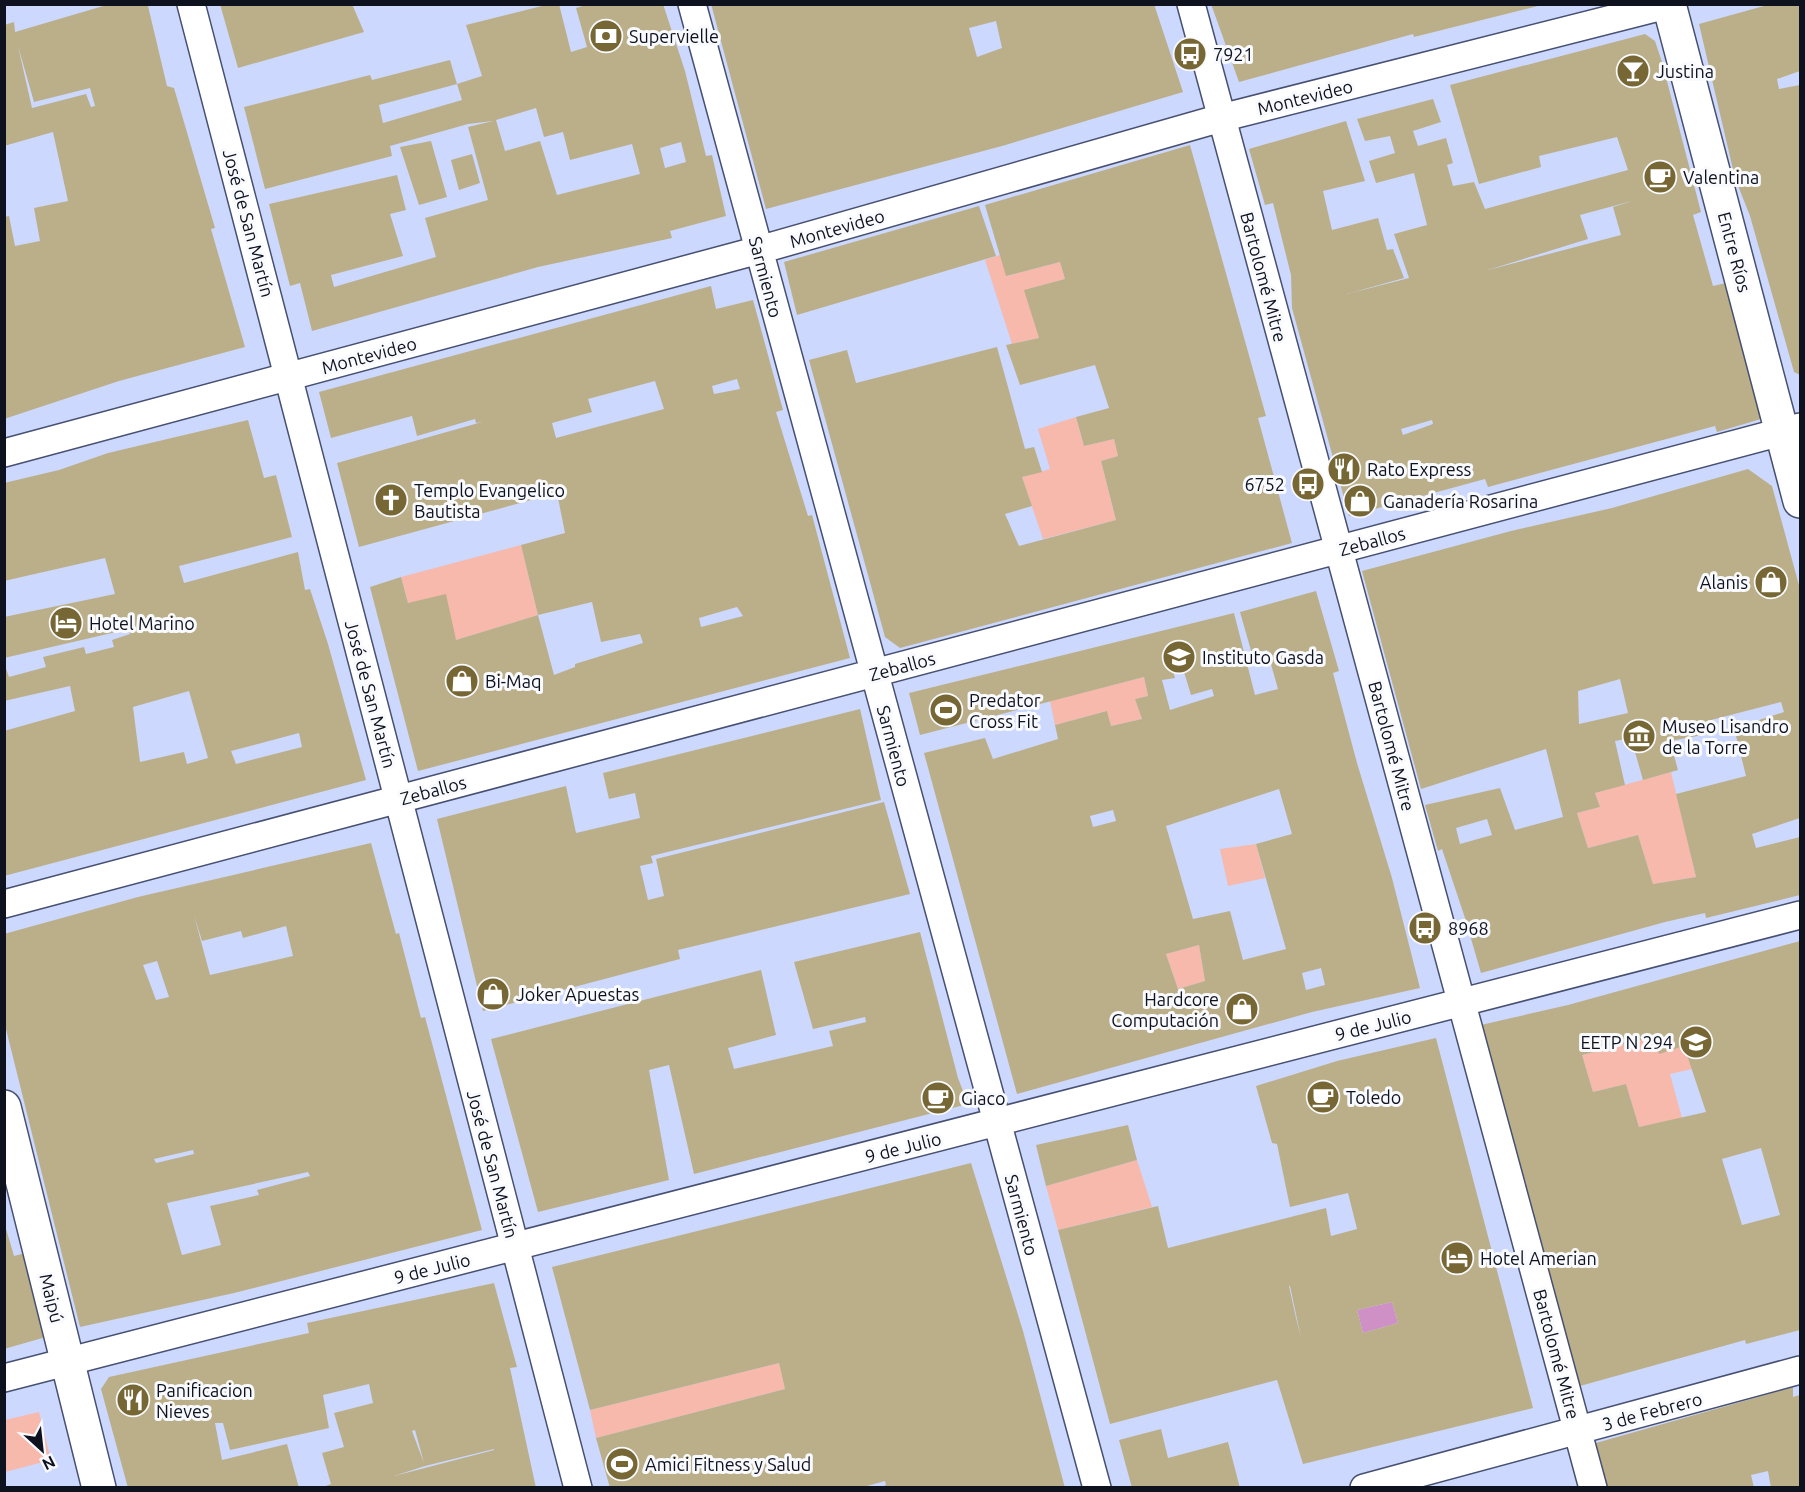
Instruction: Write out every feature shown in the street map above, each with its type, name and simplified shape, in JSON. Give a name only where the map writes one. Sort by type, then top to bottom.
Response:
[{"type":"main road","name":"Entre Ríos","points":[[1669,5],[1791,430],[1800,501]]},
{"type":"main road","name":"Maipú","points":[[4,1107],[99,1488]]},
{"type":"street","name":"José de San Martín","points":[[191,4],[578,1488]]},
{"type":"street","name":"Sarmiento","points":[[692,4],[1097,1488]]},
{"type":"street","name":"Bartolomé Mitre","points":[[1191,4],[1593,1488]]},
{"type":"street","name":"Montevideo","points":[[4,453],[759,250],[1221,118],[1669,5]]},
{"type":"street","name":"Zeballos","points":[[4,904],[1791,430]]},
{"type":"street","name":"9 de Julio","points":[[4,1378],[1800,915]]},
{"type":"street","name":"3 de Febrero","points":[[1364,1488],[1800,1370]]},
{"type":"shaded area","points":[[1000,255],[1007,276],[1060,262],[1065,279],[1025,290],[1039,338],[1012,344],[985,260]]},
{"type":"shaded area","points":[[1076,417],[1084,446],[1114,439],[1118,456],[1101,461],[1116,520],[1043,539],[1022,477],[1050,469],[1038,429]]},
{"type":"shaded area","points":[[521,545],[538,615],[456,640],[408,603],[401,577]]},
{"type":"shaded area","points":[[1144,677],[1148,696],[1135,699],[1142,719],[1111,726],[1107,711],[1055,725],[1050,701]]},
{"type":"shaded area","points":[[1671,772],[1696,877],[1653,884],[1638,835],[1588,848],[1577,813],[1600,807],[1595,793]]},
{"type":"shaded area","points":[[1256,844],[1265,878],[1228,886],[1220,849]]},
{"type":"shaded area","points":[[1199,945],[1205,981],[1178,989],[1166,954]]},
{"type":"shaded area","points":[[1654,1037],[1659,1053],[1684,1046],[1692,1069],[1670,1074],[1682,1118],[1639,1127],[1626,1084],[1593,1092],[1582,1055]]},
{"type":"shaded area","points":[[1137,1160],[1152,1207],[1058,1230],[1046,1186]]},
{"type":"shaded area","points":[[1392,1302],[1398,1323],[1363,1333],[1357,1310]]},
{"type":"shaded area","points":[[779,1363],[785,1389],[596,1438],[590,1410]]},
{"type":"shaded area","points":[[39,1412],[51,1460],[5,1472],[5,1420]]},
{"type":"building","points":[[110,4],[148,6],[167,86],[174,88],[215,228],[211,229],[245,347],[119,381],[4,419],[4,217],[9,216],[15,246],[40,241],[34,208],[68,201],[53,132],[4,146],[4,25],[14,22],[15,32]],"holes":[[[18,46],[34,102],[90,88],[95,106],[91,107],[86,94],[32,108]]]},
{"type":"building","points":[[220,4],[352,4],[364,32],[238,68]]},
{"type":"building","points":[[550,4],[559,4],[571,52],[587,47],[576,8],[589,4],[663,4],[685,71],[706,156],[712,155],[726,216],[670,231],[672,238],[538,267],[312,331],[300,283],[290,286],[269,204],[397,175],[406,210],[390,214],[403,256],[331,275],[334,287],[436,257],[425,218],[488,200],[468,127],[493,121],[468,124],[390,146],[392,156],[265,189],[244,107],[370,75],[372,80],[450,60],[457,84],[482,76],[466,25]],"holes":[[[457,84],[462,100],[383,123],[379,105]],[[536,108],[544,137],[563,132],[570,160],[632,144],[640,174],[557,195],[540,141],[505,151],[496,120]],[[681,142],[686,162],[665,168],[660,148]]]},
{"type":"building","points":[[711,4],[1154,4],[1183,92],[1002,146],[766,209]],"holes":[[[996,21],[1002,48],[977,57],[969,28]]]},
{"type":"building","points":[[1211,4],[1542,5],[1414,37],[1413,34],[1239,82]]},
{"type":"building","points":[[1771,4],[1800,4],[1800,71],[1777,79],[1779,89],[1800,85],[1800,375],[1794,372],[1750,216],[1735,178],[1699,24]]},
{"type":"building","points":[[1645,34],[1655,41],[1701,212],[1693,215],[1713,286],[1726,283],[1761,419],[1717,432],[1715,426],[1488,487],[1485,479],[1349,516],[1292,308],[1291,275],[1273,203],[1265,205],[1249,149],[1346,121],[1365,181],[1323,191],[1332,230],[1378,218],[1387,250],[1393,249],[1404,278],[1347,294],[1409,278],[1394,234],[1427,225],[1414,173],[1376,183],[1369,161],[1395,153],[1390,136],[1365,141],[1357,119],[1433,99],[1441,122],[1413,131],[1418,146],[1446,138],[1453,163],[1447,165],[1453,186],[1474,182],[1485,209],[1628,170],[1617,137],[1539,156],[1541,167],[1479,184],[1450,85]],"holes":[[[1632,201],[1613,207],[1621,235],[1488,270],[1588,239],[1580,215]],[[1432,420],[1433,424],[1403,435],[1401,429]]]},
{"type":"building","points":[[431,141],[447,197],[419,205],[400,147]]},
{"type":"building","points":[[1190,145],[1266,416],[1258,418],[1292,543],[900,648],[885,637],[809,360],[847,350],[856,383],[997,347],[1025,449],[1034,447],[1042,472],[1022,477],[1032,506],[1005,514],[1019,546],[1116,520],[1101,461],[1118,456],[1114,439],[1084,446],[1076,417],[1109,408],[1095,365],[1020,385],[1006,345],[1039,338],[1024,290],[1065,279],[1060,262],[1006,276],[985,205]]},
{"type":"building","points":[[472,154],[480,183],[459,190],[451,160]]},
{"type":"building","points":[[979,206],[996,256],[797,315],[784,262]]},
{"type":"building","points":[[711,286],[716,309],[753,300],[783,410],[776,412],[808,516],[812,515],[850,658],[418,771],[370,587],[401,577],[408,603],[446,594],[456,640],[538,615],[521,545],[565,533],[557,493],[359,547],[337,463],[482,422],[476,423],[475,419],[417,436],[412,416],[331,438],[319,392]],"holes":[[[737,379],[740,389],[714,394],[712,386]],[[655,381],[664,409],[556,438],[552,423],[592,412],[588,399]],[[592,602],[601,642],[640,634],[643,643],[575,664],[575,667],[554,675],[538,615]],[[737,607],[743,616],[701,627],[699,618]]]},
{"type":"building","points":[[248,420],[264,478],[276,475],[292,537],[179,566],[184,583],[298,552],[305,590],[310,589],[328,644],[366,780],[4,876],[4,731],[75,711],[70,686],[4,701],[4,663],[9,677],[46,667],[43,657],[84,647],[86,654],[114,647],[112,640],[130,634],[129,629],[4,658],[4,617],[115,594],[105,558],[4,581],[4,483],[59,470],[108,453]],"holes":[[[189,691],[208,758],[187,764],[184,752],[140,762],[133,707]],[[299,733],[302,747],[236,764],[231,751]]]},
{"type":"building","points":[[1748,469],[1772,486],[1800,589],[1800,818],[1752,834],[1756,848],[1800,837],[1800,895],[1706,918],[1705,913],[1665,922],[1481,973],[1442,849],[1438,851],[1425,805],[1500,788],[1515,830],[1563,817],[1546,749],[1421,789],[1362,571],[1511,531],[1612,508]],"holes":[[[1620,679],[1628,713],[1579,724],[1578,691]],[[1781,702],[1784,712],[1734,728],[1746,776],[1676,794],[1696,877],[1653,884],[1638,835],[1588,848],[1577,813],[1600,807],[1595,793],[1625,785],[1615,741],[1631,738],[1643,780],[1678,770],[1670,741],[1708,734],[1707,721]],[[1487,819],[1492,835],[1460,844],[1456,828]]]},
{"type":"building","points":[[1316,591],[1339,671],[1333,673],[1357,763],[1392,878],[1420,988],[1312,1012],[1017,1094],[924,753],[985,738],[993,759],[1058,739],[1055,725],[1107,711],[1111,726],[1142,719],[1135,699],[1148,696],[1144,677],[920,735],[909,693],[1234,613],[1255,695],[1278,689],[1267,650],[1252,654],[1240,612]],"holes":[[[1181,662],[1191,695],[1212,689],[1214,696],[1170,710],[1162,680],[1175,678],[1171,665]],[[1279,789],[1292,834],[1256,844],[1286,949],[1243,960],[1230,911],[1193,919],[1166,826]],[[1113,810],[1116,821],[1093,827],[1090,816]],[[1199,945],[1205,981],[1178,989],[1166,954]],[[1321,968],[1325,985],[1306,990],[1302,973]]]},
{"type":"building","points":[[860,709],[881,800],[651,856],[653,863],[640,866],[648,900],[664,896],[656,859],[884,802],[910,894],[678,950],[680,959],[483,1011],[437,819],[566,786],[576,833],[640,818],[635,793],[609,799],[603,773]]},
{"type":"building","points":[[371,843],[396,934],[399,933],[421,1018],[425,1017],[482,1230],[234,1293],[80,1327],[4,1021],[4,934],[138,897]],"holes":[[[194,915],[202,941],[241,931],[243,938],[286,926],[293,956],[210,975]],[[157,961],[169,997],[156,1000],[143,965]],[[193,1150],[194,1154],[156,1163],[154,1159]],[[308,1172],[310,1176],[257,1190],[259,1195],[210,1206],[221,1245],[182,1255],[167,1203]]]},
{"type":"building","points":[[920,932],[958,1078],[968,1104],[694,1174],[669,1065],[649,1070],[669,1180],[538,1212],[491,1039],[761,970],[776,1035],[728,1048],[734,1069],[833,1046],[829,1031],[866,1022],[865,1017],[813,1029],[794,962]]},
{"type":"building","points":[[1800,941],[1800,1330],[1746,1344],[1745,1340],[1580,1386],[1481,1025],[1568,1005]],"holes":[[[1654,1037],[1659,1054],[1684,1046],[1706,1112],[1639,1127],[1626,1084],[1593,1092],[1582,1055]],[[1761,1148],[1780,1215],[1742,1225],[1722,1159]]]},
{"type":"building","points":[[1436,1038],[1533,1408],[1303,1464],[1277,1380],[1110,1424],[1058,1230],[1158,1206],[1168,1248],[1326,1208],[1331,1236],[1357,1229],[1348,1193],[1290,1207],[1277,1144],[1272,1143],[1256,1086],[1337,1061]],"holes":[[[1290,1286],[1301,1338],[1296,1318]],[[1392,1302],[1398,1323],[1363,1333],[1357,1310]]]},
{"type":"building","points":[[1128,1125],[1137,1160],[1046,1186],[1036,1145]]},
{"type":"building","points":[[971,1163],[1023,1331],[1065,1488],[878,1488],[886,1485],[885,1481],[860,1488],[610,1488],[596,1438],[785,1389],[779,1363],[590,1410],[552,1267]]},
{"type":"building","points":[[4,1222],[14,1256],[25,1253],[46,1337],[4,1349]]},
{"type":"building","points":[[494,1283],[517,1367],[510,1368],[536,1488],[320,1488],[331,1484],[322,1453],[344,1447],[334,1413],[373,1403],[369,1384],[323,1395],[329,1428],[230,1450],[223,1423],[215,1423],[222,1460],[287,1444],[299,1488],[128,1488],[101,1389],[109,1377],[309,1333],[307,1323]],"holes":[[[415,1430],[424,1463],[412,1431]],[[494,1450],[394,1476],[425,1466]]]},
{"type":"building","points":[[1793,1387],[1793,1397],[1800,1395],[1800,1488],[1771,1488],[1768,1471],[1751,1475],[1754,1488],[1607,1488],[1596,1443]]},
{"type":"building","points":[[1161,1429],[1168,1458],[1228,1442],[1240,1488],[1132,1488],[1119,1440]]},
{"type":"place","name":"Supervielle","points":[[606,36]]},
{"type":"place","name":"7921","points":[[1190,54]]},
{"type":"place","name":"Justina","points":[[1633,71]]},
{"type":"place","name":"Valentina","points":[[1660,177]]},
{"type":"place","name":"Rato Express","points":[[1344,469]]},
{"type":"place","name":"6752","points":[[1308,484]]},
{"type":"place","name":"Templo Evangelico Bautista","points":[[391,500]]},
{"type":"place","name":"Ganadería Rosarina","points":[[1360,501]]},
{"type":"place","name":"Alanis","points":[[1771,582]]},
{"type":"place","name":"Hotel Marino","points":[[66,623]]},
{"type":"place","name":"Instituto Gasda","points":[[1179,657]]},
{"type":"place","name":"Bi-Maq","points":[[462,681]]},
{"type":"place","name":"Predator Cross Fit","points":[[946,710]]},
{"type":"place","name":"Museo Lisandro de la Torre","points":[[1639,736]]},
{"type":"place","name":"8968","points":[[1425,928]]},
{"type":"place","name":"Joker Apuestas","points":[[493,994]]},
{"type":"place","name":"Hardcore Computación","points":[[1242,1009]]},
{"type":"place","name":"EETP N 294","points":[[1696,1042]]},
{"type":"place","name":"Toledo","points":[[1323,1097]]},
{"type":"place","name":"Giaco","points":[[938,1098]]},
{"type":"place","name":"Hotel Amerian","points":[[1457,1258]]},
{"type":"place","name":"Panificacion Nieves","points":[[133,1400]]},
{"type":"place","name":"Amici Fitness y Salud","points":[[622,1464]]}]
